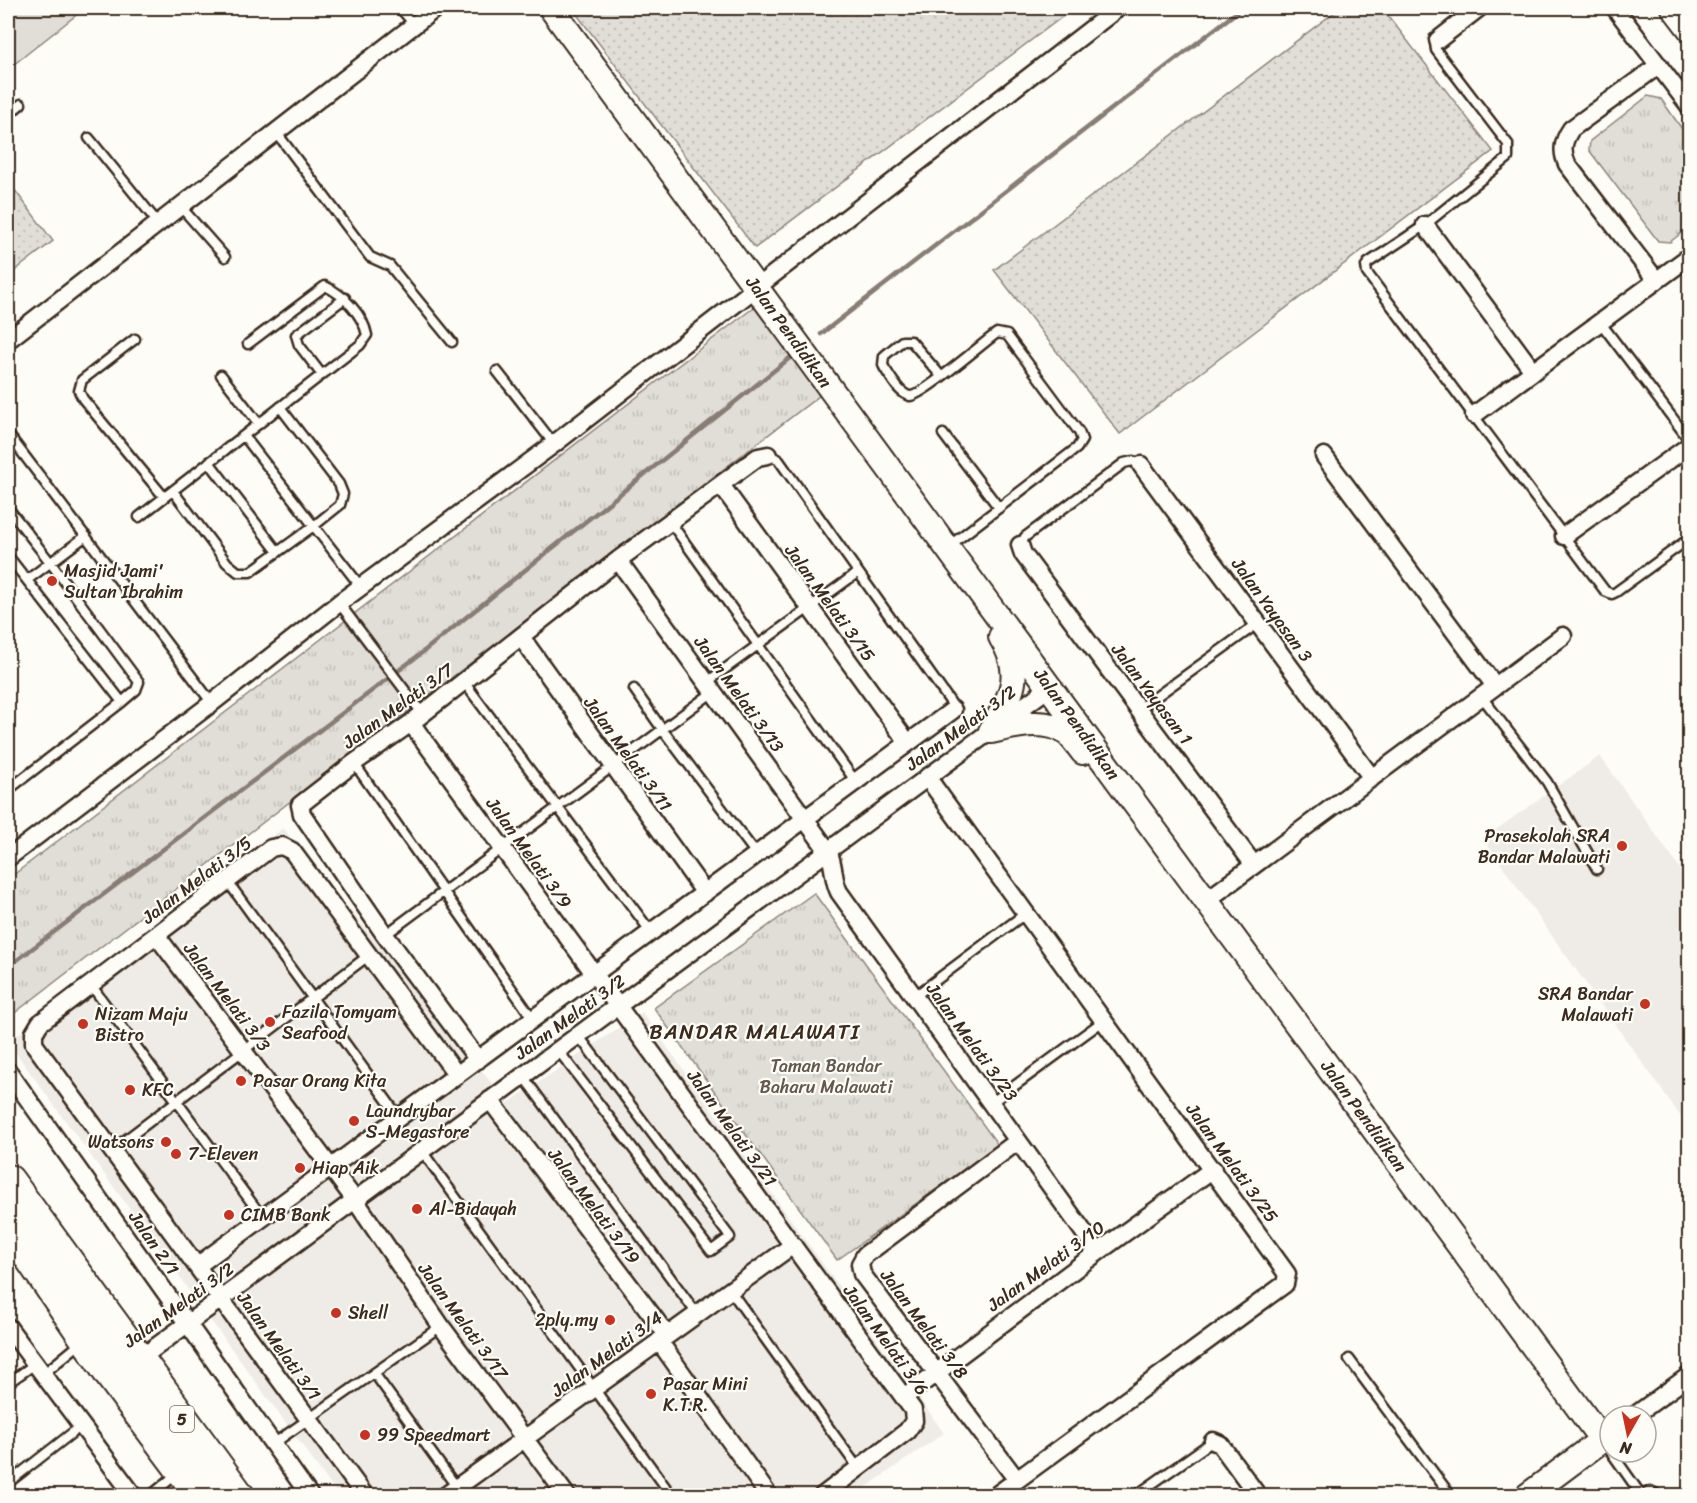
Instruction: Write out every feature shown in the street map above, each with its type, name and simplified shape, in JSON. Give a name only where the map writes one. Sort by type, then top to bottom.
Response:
[{"type":"highway","name":"5","points":[[8,1181],[125,1368],[183,1470],[202,1496]]},
{"type":"highway","name":"5","points":[[8,1224],[87,1338],[125,1368],[238,1496]]},
{"type":"street","points":[[8,340],[436,8]]},
{"type":"street","name":"Jalan Pendidikan","points":[[552,8],[1598,1430]]},
{"type":"street","points":[[8,858],[339,603],[554,444],[1118,8]]},
{"type":"street","points":[[1438,40],[1460,13],[1479,8]]},
{"type":"street","points":[[1615,8],[1689,107]]},
{"type":"street","points":[[1674,8],[1689,29]]},
{"type":"street","points":[[1656,280],[1567,165],[1563,148],[1565,138],[1571,129],[1659,65]]},
{"type":"street","points":[[1425,225],[1533,371]]},
{"type":"street","points":[[1474,415],[1689,256]]},
{"type":"street","points":[[1564,536],[1689,443]]},
{"type":"street","name":"Jalan Melati 3/7","points":[[478,1060],[385,935],[300,810],[303,801],[417,714],[464,682],[618,560],[758,457],[768,455]]},
{"type":"street","points":[[1324,456],[1496,686]]},
{"type":"street","name":"Jalan Yayasan 3","points":[[1141,465],[1372,778]]},
{"type":"street","name":"Jalan Melati 3/15","points":[[721,485],[908,743]]},
{"type":"street","name":"Jalan Yayasan 1","points":[[1020,545],[1023,554],[1254,865]]},
{"type":"street","name":"Jalan Melati 3/13","points":[[618,560],[828,851]]},
{"type":"street","points":[[976,587],[1013,660],[1015,675],[1013,689],[991,731]]},
{"type":"street","points":[[1206,900],[1563,636]]},
{"type":"street","name":"Jalan Melati 3/11","points":[[521,637],[705,893]]},
{"type":"street","name":"Jalan Melati 3/2","points":[[125,1368],[1050,687]]},
{"type":"street","points":[[197,1266],[953,710]]},
{"type":"street","name":"Jalan Melati 3/9","points":[[417,714],[502,849],[618,1006]]},
{"type":"street","points":[[991,731],[1045,724],[1054,727],[1066,733],[1099,770],[1132,799]]},
{"type":"street","name":"Jalan Melati 3/25","points":[[927,777],[1287,1274],[1285,1284],[995,1496]]},
{"type":"street","name":"Jalan Melati 3/5","points":[[34,1044],[34,1033],[40,1023],[271,848],[282,846],[292,851],[457,1075]]},
{"type":"street","name":"Jalan Melati 3/23","points":[[828,851],[834,863],[833,876],[839,892],[1098,1252]]},
{"type":"street","name":"Jalan Melati 3/3","points":[[157,936],[330,1168]]},
{"type":"street","name":"Jalan Melati 3/21","points":[[618,1006],[793,1245]]},
{"type":"street","name":"Jalan Melati 3/1","points":[[34,1044],[364,1496]]},
{"type":"street","name":"Jalan 2/1","points":[[8,1071],[310,1496]]},
{"type":"street","name":"Jalan Melati 3/19","points":[[490,1100],[663,1338],[769,1496]]},
{"type":"street","name":"Jalan Melati 3/8","points":[[1017,1480],[862,1274],[860,1264],[865,1255],[1018,1141]]},
{"type":"street","name":"Jalan Melati 3/17","points":[[330,1168],[355,1200],[441,1326],[567,1496]]},
{"type":"street","name":"Jalan Melati 3/10","points":[[904,1397],[1213,1169]]},
{"type":"street","name":"Jalan Melati 3/4","points":[[455,1493],[524,1438],[793,1245]]},
{"type":"street","name":"Jalan Melati 3/6","points":[[793,1245],[914,1410],[914,1421],[907,1431],[822,1496]]},
{"type":"street","points":[[8,1327],[134,1496]]},
{"type":"street","points":[[1650,1404],[1689,1375]]},
{"type":"street","points":[[1213,1442],[1220,1444],[1258,1496]]},
{"type":"street","points":[[1527,1496],[1598,1450]]},
{"type":"lane","points":[[400,8],[414,24]]},
{"type":"lane","points":[[1438,40],[1435,43],[1436,50],[1508,144],[1510,153],[1506,162],[1425,225],[1368,263],[1365,270],[1605,591],[1612,594],[1689,538]]},
{"type":"lane","points":[[8,115],[21,104]]},
{"type":"lane","points":[[276,132],[370,257],[390,266],[452,342]]},
{"type":"lane","points":[[88,138],[158,223]]},
{"type":"lane","points":[[180,206],[225,257]]},
{"type":"lane","points":[[139,517],[360,345],[367,335],[365,324],[345,298],[329,287],[323,286],[248,344]]},
{"type":"lane","points":[[322,375],[299,345],[296,335],[345,298]]},
{"type":"lane","points":[[1600,322],[1689,443]]},
{"type":"lane","points":[[941,376],[911,341],[902,341],[884,356],[885,369],[902,391],[910,396],[919,393],[997,333],[1006,335],[1082,440],[1077,448],[947,547]]},
{"type":"lane","points":[[135,339],[82,380],[79,391],[83,399],[164,497]]},
{"type":"lane","points":[[497,371],[554,444]]},
{"type":"lane","points":[[221,375],[259,424]]},
{"type":"lane","points":[[173,491],[227,563],[238,572],[250,572],[315,525],[340,505],[343,494],[339,484],[280,407]]},
{"type":"lane","points":[[943,434],[999,508]]},
{"type":"lane","points":[[244,435],[361,587]]},
{"type":"lane","points":[[11,438],[212,703]]},
{"type":"lane","points":[[768,455],[778,459],[951,703],[953,710]]},
{"type":"lane","points":[[1020,545],[1025,537],[1124,463],[1133,461],[1141,465]]},
{"type":"lane","points":[[209,462],[278,552]]},
{"type":"lane","points":[[8,508],[138,677],[139,686],[122,702],[8,790]]},
{"type":"lane","points":[[671,523],[856,782]]},
{"type":"lane","points":[[27,580],[86,536]]},
{"type":"lane","points":[[8,556],[122,702]]},
{"type":"lane","points":[[385,935],[662,729],[757,645],[857,573]]},
{"type":"lane","points":[[339,603],[417,714]]},
{"type":"lane","points":[[1139,709],[1257,624]]},
{"type":"lane","points":[[464,682],[651,932]]},
{"type":"lane","points":[[634,688],[757,855]]},
{"type":"lane","points":[[1482,697],[1547,782],[1597,869]]},
{"type":"lane","points":[[354,763],[533,1019]]},
{"type":"lane","points":[[228,882],[399,1117]]},
{"type":"lane","points":[[915,996],[1026,913]]},
{"type":"lane","points":[[112,1150],[368,956]]},
{"type":"lane","points":[[91,985],[262,1218]]},
{"type":"lane","points":[[992,1103],[1103,1021]]},
{"type":"lane","points":[[558,1050],[711,1251],[730,1237],[578,1035]]},
{"type":"lane","points":[[523,1076],[697,1314]]},
{"type":"lane","points":[[422,1150],[672,1496]]},
{"type":"lane","points":[[730,1290],[858,1468]]},
{"type":"lane","points":[[273,1444],[441,1326]]},
{"type":"lane","points":[[8,1383],[39,1369],[87,1338]]},
{"type":"lane","points":[[1349,1359],[1451,1496]]},
{"type":"lane","points":[[374,1373],[455,1493]]},
{"type":"lane","points":[[8,1483],[81,1426]]},
{"type":"lane","points":[[1136,1496],[1213,1442]]},
{"type":"lane","points":[[1621,1464],[1642,1496],[1650,1491],[1654,1493]]},
{"type":"lane","points":[[150,1496],[183,1470]]},
{"type":"shaded area","name":"SRA Bandar Malawati","points":[[1600,756],[1689,881],[1689,1128],[1483,839]]},
{"type":"shaded area","points":[[283,828],[508,1103],[642,1012],[944,1433],[855,1495],[338,1495],[8,1042]]},
{"type":"green space","points":[[8,8],[85,8],[8,69]]},
{"type":"green space","points":[[572,8],[1074,8],[755,248]]},
{"type":"green space","points":[[1340,8],[1382,8],[1493,151],[1120,434],[994,270]]},
{"type":"green space","points":[[1648,96],[1661,99],[1689,139],[1689,227],[1670,242],[1658,241],[1589,150],[1590,141]]},
{"type":"green space","points":[[8,181],[53,241],[8,276]]},
{"type":"green space","points":[[757,305],[824,392],[8,1018],[8,879]]},
{"type":"green space","name":"Taman Bandar Baharu Malawati","points":[[814,893],[998,1145],[837,1260],[654,1008]]},
{"type":"waterway","points":[[821,334],[1242,8]]},
{"type":"waterway","points":[[8,967],[419,655],[796,353]]},
{"type":"place","name":"Masjid Jami' Sultan Ibrahim","points":[[52,581]]},
{"type":"place","name":"Prasekolah SRA Bandar Malawati","points":[[1622,846]]},
{"type":"place","name":"SRA Bandar Malawati","points":[[1645,1004]]},
{"type":"place","name":"Fazila Tomyam Seafood","points":[[270,1022]]},
{"type":"place","name":"Nizam Maju Bistro","points":[[83,1024]]},
{"type":"place","name":"Pasar Orang Kita","points":[[241,1081]]},
{"type":"place","name":"KFC","points":[[130,1090]]},
{"type":"place","name":"Laundrybar S-Megastore","points":[[354,1121]]},
{"type":"place","name":"Watsons","points":[[166,1142]]},
{"type":"place","name":"7-Eleven","points":[[176,1154]]},
{"type":"place","name":"Hiap Aik","points":[[300,1168]]},
{"type":"place","name":"Al-Bidayah","points":[[417,1209]]},
{"type":"place","name":"CIMB Bank","points":[[229,1215]]},
{"type":"place","name":"Shell","points":[[336,1313]]},
{"type":"place","name":"2ply.my","points":[[610,1320]]},
{"type":"place","name":"Pasar Mini K.T.R.","points":[[651,1394]]},
{"type":"place","name":"99 Speedmart","points":[[365,1435]]},
{"type":"district","name":"BANDAR MALAWATI","points":[[755,1032]]}]
